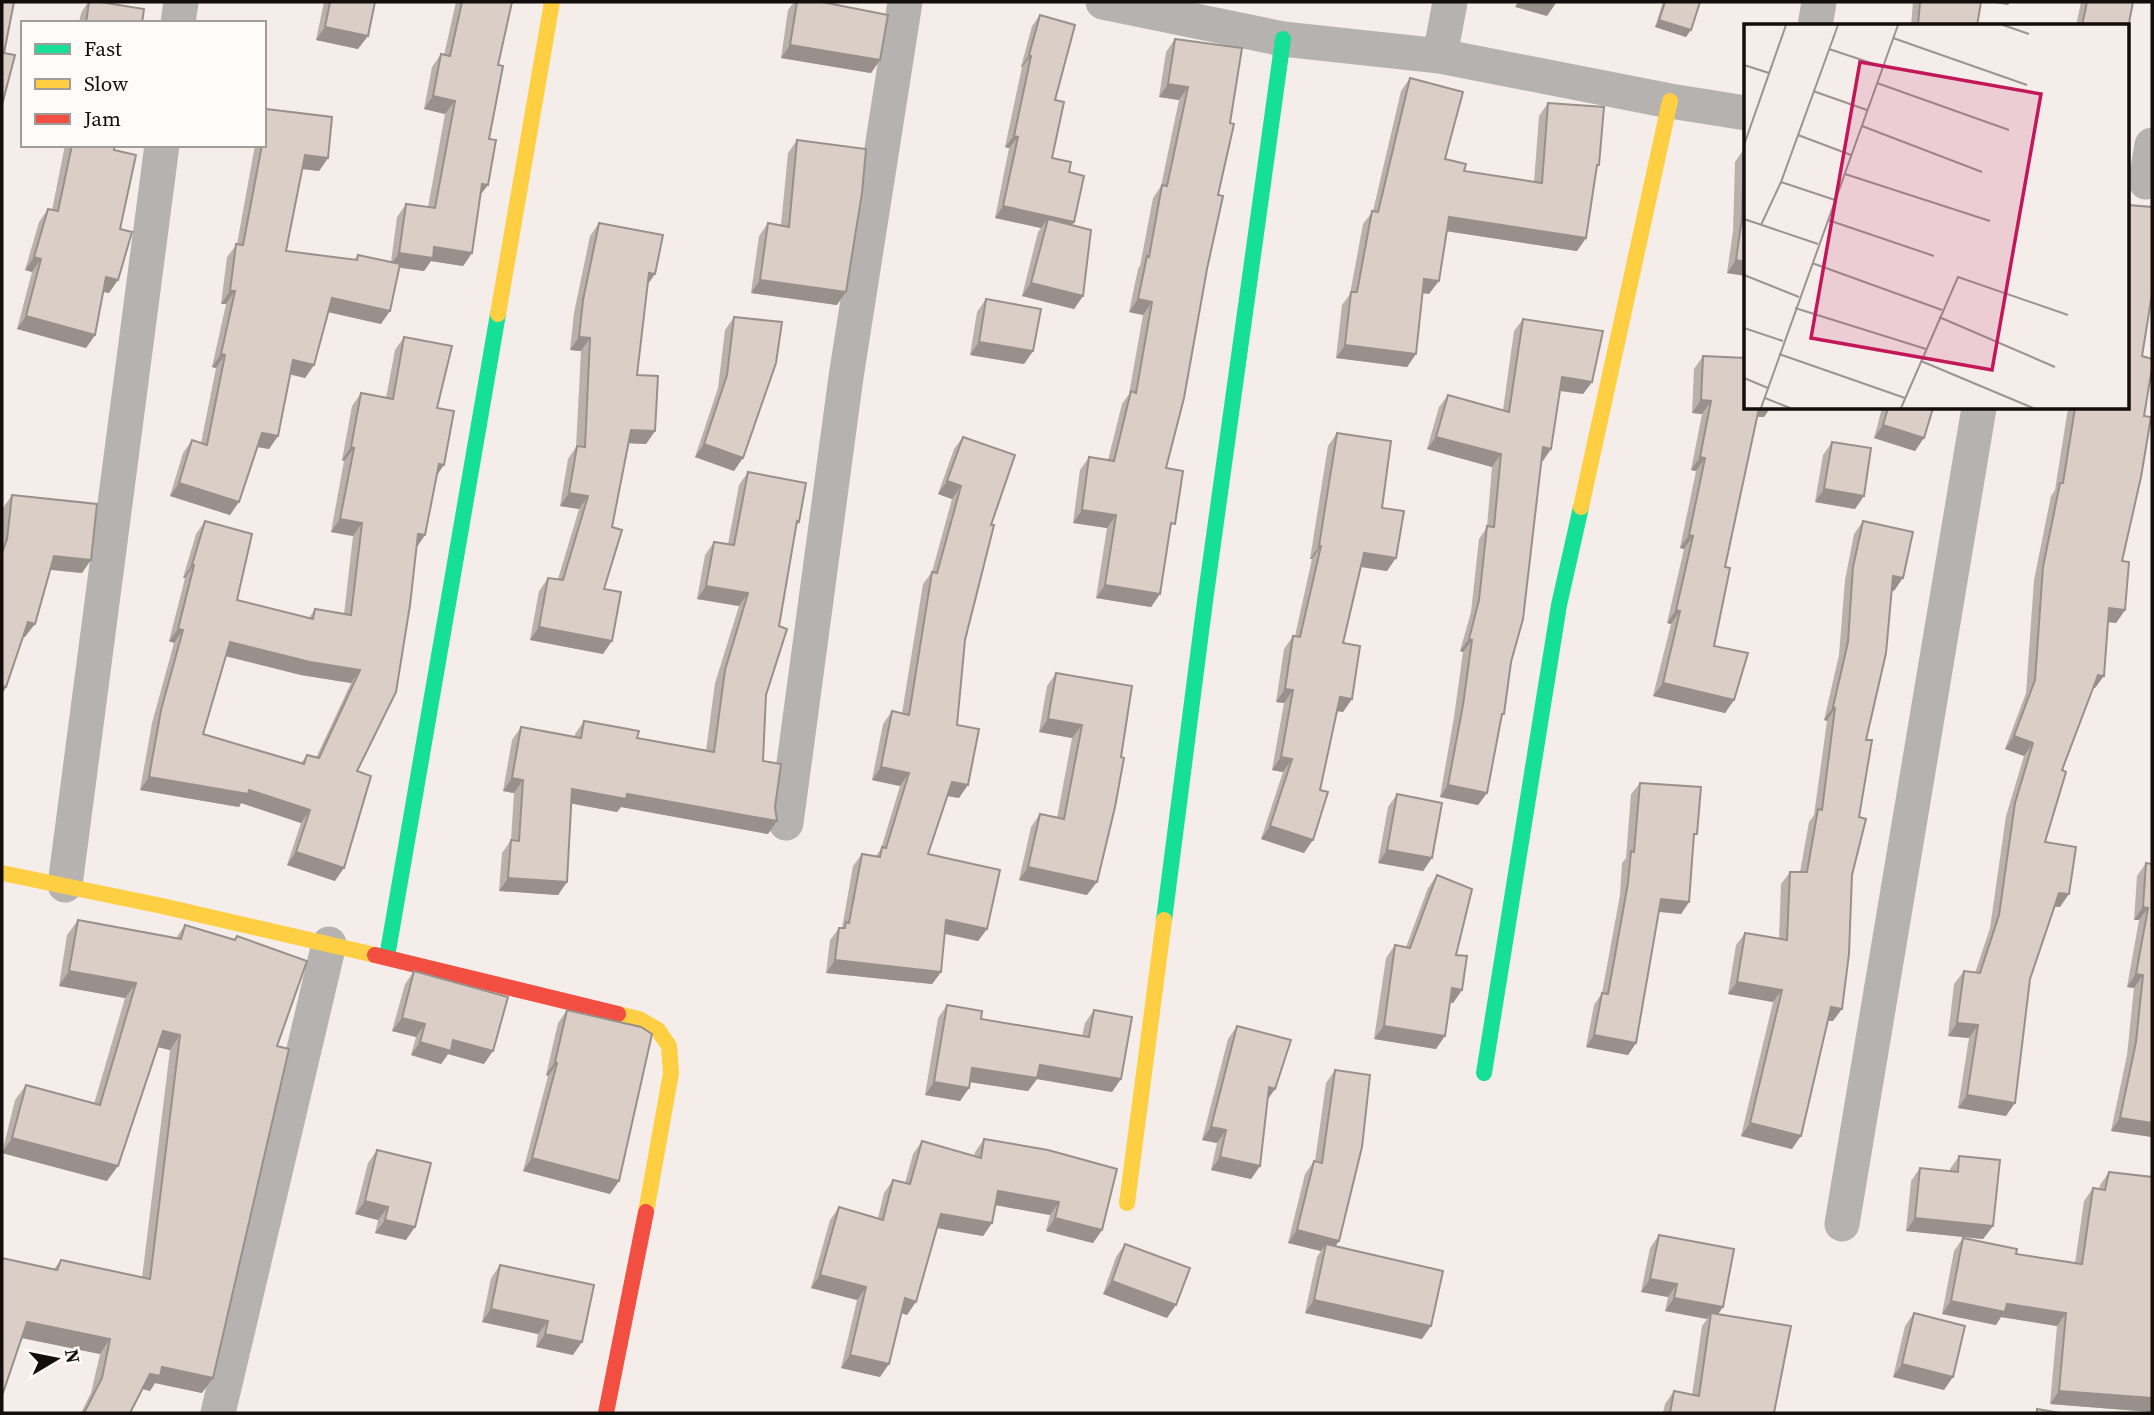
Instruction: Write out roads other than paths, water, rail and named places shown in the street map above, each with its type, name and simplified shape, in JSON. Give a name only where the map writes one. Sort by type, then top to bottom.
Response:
[{"type":"street","points":[[178,21],[181,2]]},
{"type":"street","points":[[387,957],[552,2]]},
{"type":"street","points":[[786,823],[846,377],[905,2]]},
{"type":"street","points":[[1103,2],[1283,39],[1440,56],[1744,113]]},
{"type":"street","points":[[1440,56],[1450,2]]},
{"type":"street","points":[[1815,24],[1819,2]]},
{"type":"street","points":[[1127,1203],[1205,601],[1283,39]]},
{"type":"street","points":[[1484,1073],[1559,605],[1670,101]]},
{"type":"street","points":[[2142,181],[2152,145]]},
{"type":"street","points":[[65,885],[162,147]]},
{"type":"street","points":[[1842,1224],[1979,410]]},
{"type":"street","points":[[2,873],[387,957],[639,1019],[658,1030],[669,1046],[671,1073],[606,1413]]},
{"type":"street","points":[[218,1413],[329,944]]}]
